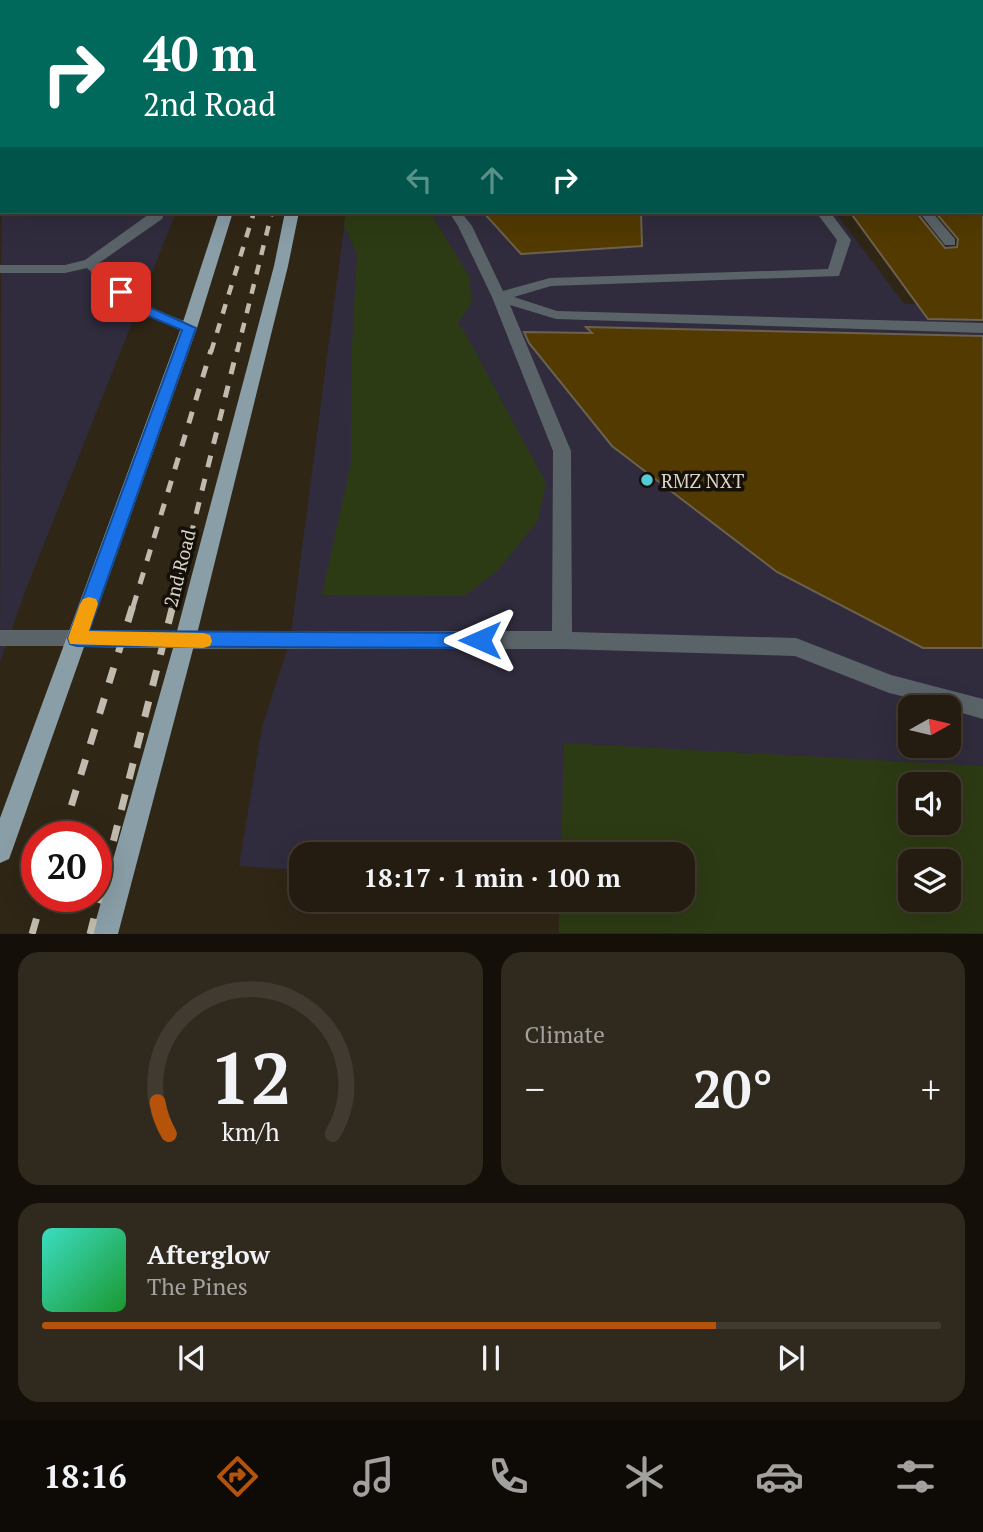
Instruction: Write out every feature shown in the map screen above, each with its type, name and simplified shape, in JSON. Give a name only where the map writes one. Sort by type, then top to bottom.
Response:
[{"type":"main road","points":[[0,851],[190,328],[225,214]]},
{"type":"main road","name":"2nd Road","points":[[105,933],[185,640],[281,266],[292,214]]},
{"type":"main road","points":[[77,638],[185,640]]},
{"type":"street","points":[[0,269],[65,269],[90,263],[158,214]]},
{"type":"street","points":[[456,214],[465,226],[499,297],[562,451],[562,640]]},
{"type":"street","points":[[499,297],[550,282],[834,273],[844,240],[824,214]]},
{"type":"street","points":[[927,214],[950,242]]},
{"type":"street","points":[[90,263],[137,307],[190,328]]},
{"type":"street","points":[[499,297],[556,315],[983,328]]},
{"type":"street","points":[[0,638],[77,638]]},
{"type":"street","points":[[185,640],[562,640],[796,647],[889,684],[983,709]]},
{"type":"shaded area","points":[[1,214],[175,214],[26,589],[0,662]]},
{"type":"shaded area","name":"RMZ NXT","points":[[346,214],[836,214],[904,304],[983,305],[983,933],[559,933],[559,912],[695,912],[695,842],[289,842],[289,869],[239,866],[262,727],[290,641]]},
{"type":"green space","points":[[346,214],[431,214],[469,276],[472,302],[457,324],[464,331],[546,483],[538,520],[499,569],[465,596],[322,595],[351,463],[352,346],[357,254],[344,225]]},
{"type":"green space","points":[[564,743],[983,766],[983,933],[559,933],[559,912],[695,912],[695,842],[561,842]]},
{"type":"building","points":[[485,214],[641,214],[642,246],[521,254]]},
{"type":"building","points":[[851,214],[918,214],[945,248],[957,247],[958,239],[937,214],[983,214],[983,320],[928,319]]},
{"type":"building","points":[[586,327],[983,336],[983,648],[923,648],[777,572],[612,446],[529,343],[524,332],[592,333]]},
{"type":"railway","points":[[211,352],[253,214]]},
{"type":"railway","points":[[237,352],[272,214]]},
{"type":"railway","points":[[133,607],[211,350]]},
{"type":"railway","points":[[173,607],[237,350]]},
{"type":"railway","points":[[67,821],[133,605]]},
{"type":"railway","points":[[90,934],[173,605]]},
{"type":"railway","points":[[32,934],[38,912]]},
{"type":"slow traffic","points":[[89,604],[77,638],[203,641]]},
{"type":"place","name":"RMZ NXT","points":[[647,480]]},
{"type":"route","points":[[121,292],[137,307],[190,328],[77,638],[248,641],[480,640]]}]
